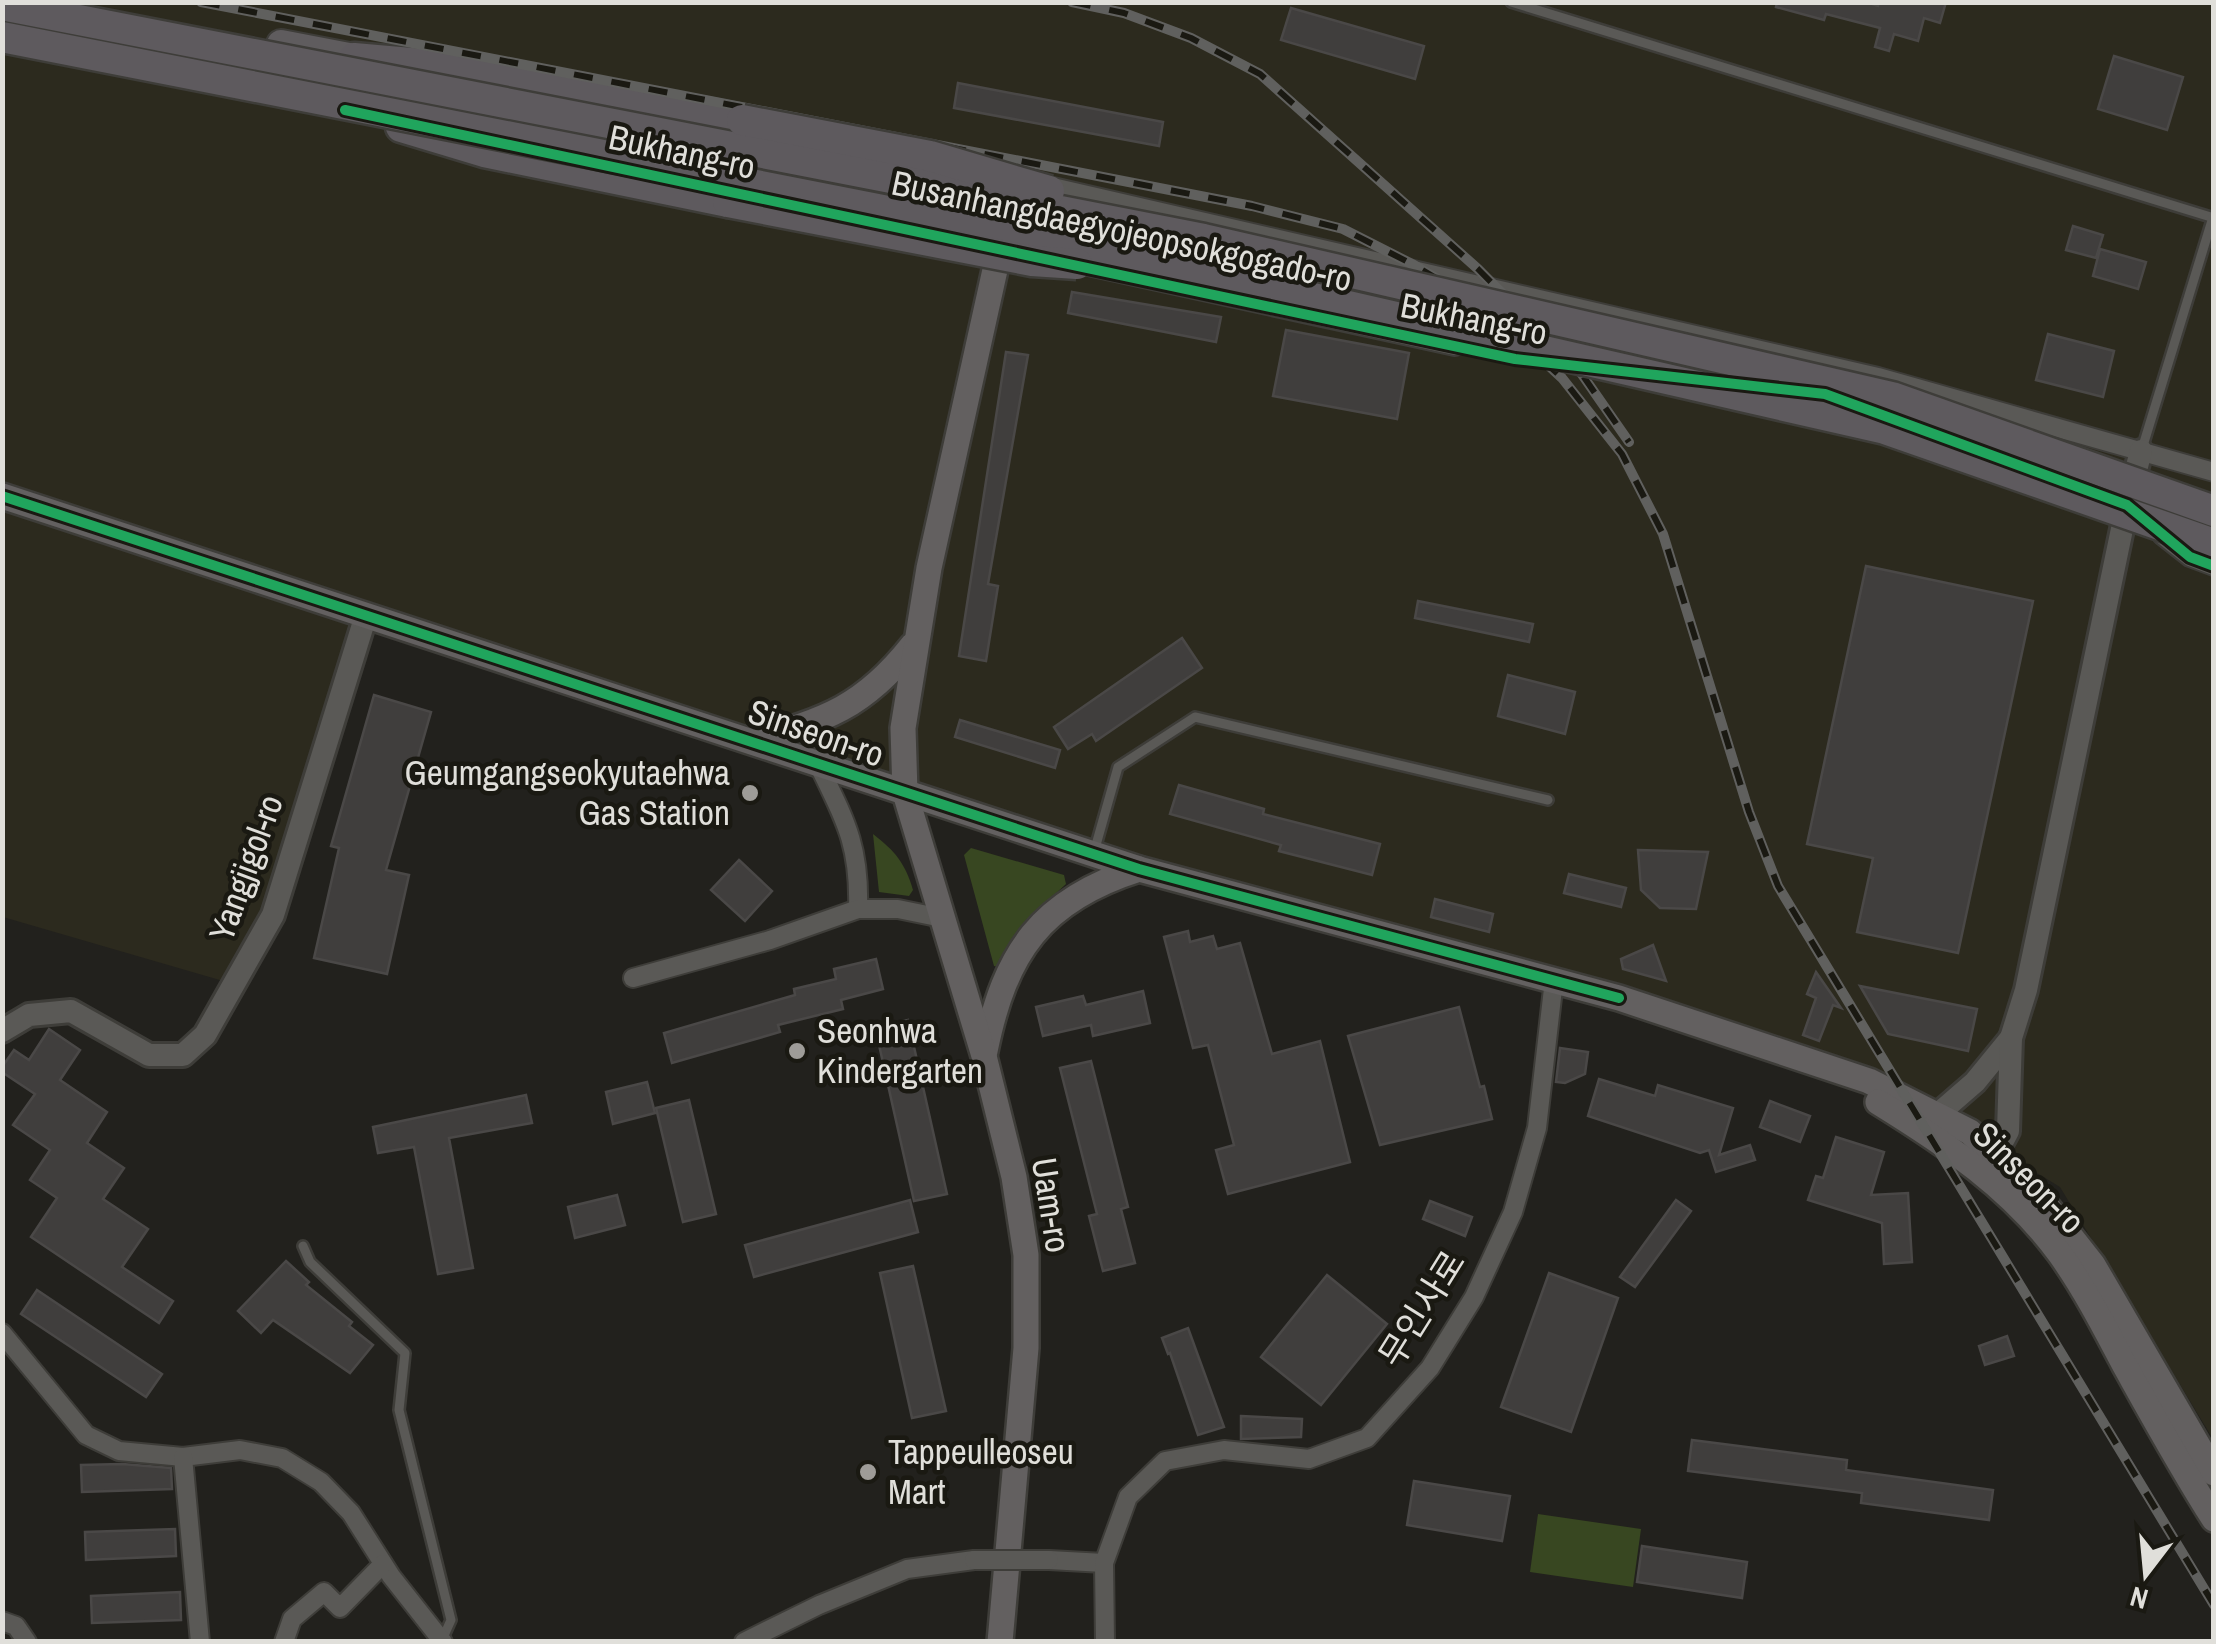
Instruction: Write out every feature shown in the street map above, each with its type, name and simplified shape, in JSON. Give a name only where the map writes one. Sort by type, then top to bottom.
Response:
[{"type":"highway","name":"Busanhangdaegyojeopsokgogado-ro","points":[[2,5],[1204,239],[1892,396],[2214,511]]},
{"type":"highway","name":"Busanhangdaegyojeopsokgogado-ro","points":[[2,38],[1204,273],[1885,429],[2214,544]]},
{"type":"highway","points":[[354,58],[457,67],[930,156],[1204,239]]},
{"type":"highway","points":[[345,110],[484,152],[1032,262],[1204,273]]},
{"type":"main road","name":"Bukhang-ro","points":[[53,2],[354,58]]},
{"type":"main road","name":"Bukhang-ro","points":[[2,38],[345,110]]},
{"type":"main road","name":"Uam-ro","points":[[1000,1642],[1026,1348],[1026,1255],[1014,1177],[984,1056],[905,793],[903,728],[915,642],[1015,179]]},
{"type":"main road","name":"Sinseon-ro","points":[[2,496],[1138,869],[1618,998],[1869,1081],[1970,1132],[2074,1275],[2214,1519]]},
{"type":"main road","points":[[753,741],[818,721],[853,705],[891,673],[915,642]]},
{"type":"main road","points":[[984,1056],[993,1011],[1011,966],[1043,920],[1067,900],[1102,881],[1138,869]]},
{"type":"main road","name":"Sinseon-ro","points":[[1618,998],[1871,1098],[1948,1145],[1991,1165],[2049,1209],[2093,1265],[2214,1473]]},
{"type":"street","name":"Bukhang-ro","points":[[354,58],[1015,179],[1878,377],[2214,472]]},
{"type":"street","name":"Bukhang-ro","points":[[345,110],[1515,358],[1824,394],[2126,505],[2190,557],[2214,566]]},
{"type":"street","points":[[1991,1165],[2008,1130],[2011,1038],[2026,990],[2126,505],[2141,451]]},
{"type":"street","name":"Yangjigol-ro","points":[[2,1031],[29,1015],[71,1011],[149,1055],[184,1055],[205,1035],[273,915],[366,616]]},
{"type":"street","points":[[818,764],[852,836],[858,909]]},
{"type":"street","points":[[633,978],[770,940],[858,909],[898,909],[942,918]]},
{"type":"street","name":"무인사로","points":[[1105,1642],[1104,1563],[1128,1496],[1165,1461],[1224,1450],[1309,1459],[1367,1438],[1430,1368],[1474,1297],[1513,1212],[1537,1128],[1554,980]]},
{"type":"street","points":[[1937,1115],[1975,1082],[2011,1038]]},
{"type":"street","points":[[2,1333],[86,1435],[119,1451],[183,1457],[240,1450],[282,1458],[320,1482],[351,1514],[442,1641]]},
{"type":"street","points":[[183,1457],[200,1642]]},
{"type":"street","points":[[744,1642],[907,1568],[974,1560],[1104,1563]]},
{"type":"street","points":[[284,1642],[292,1620],[324,1592],[340,1608],[384,1564]]},
{"type":"street","points":[[2,1621],[16,1626],[27,1642]]},
{"type":"lane","points":[[1512,2],[2213,217],[2141,451]]},
{"type":"lane","points":[[1093,854],[1118,767],[1195,717],[1548,800]]},
{"type":"lane","points":[[303,1246],[310,1262],[405,1352],[399,1410],[452,1620],[442,1641]]},
{"type":"shaded area","points":[[2,3],[2213,3],[2213,1439],[2060,1187],[1970,1132],[1869,1081],[1139,869],[367,616],[237,985],[3,917]]},
{"type":"green space","points":[[873,834],[903,865],[913,890],[909,896],[879,892]]},
{"type":"green space","points":[[971,848],[1064,875],[1066,884],[1021,926],[999,967],[994,966],[964,855]]},
{"type":"green space","points":[[1538,1514],[1641,1529],[1633,1587],[1530,1572]]},
{"type":"building","points":[[1777,2],[1866,2],[1878,6],[1879,2],[1946,2],[1940,23],[1924,18],[1918,41],[1894,34],[1889,51],[1875,47],[1880,28],[1826,14],[1824,20],[1776,7]]},
{"type":"building","points":[[1291,8],[1424,46],[1415,79],[1281,40]]},
{"type":"building","points":[[2114,56],[2183,77],[2167,130],[2098,109]]},
{"type":"building","points":[[958,83],[1163,122],[1159,146],[954,108]]},
{"type":"building","points":[[2073,226],[2103,235],[2096,258],[2066,250]]},
{"type":"building","points":[[2100,249],[2146,262],[2138,289],[2093,276]]},
{"type":"building","points":[[1072,292],[1221,317],[1216,342],[1068,313]]},
{"type":"building","points":[[1286,330],[1409,353],[1397,419],[1273,396]]},
{"type":"building","points":[[2048,334],[2114,351],[2103,397],[2036,380]]},
{"type":"building","points":[[1006,352],[1028,355],[988,584],[998,586],[986,661],[959,656]]},
{"type":"building","points":[[1866,566],[2033,601],[1958,953],[1857,932],[1873,858],[1807,844]]},
{"type":"building","points":[[1418,601],[1533,624],[1529,642],[1415,618]]},
{"type":"building","points":[[1182,638],[1202,668],[1096,741],[1092,734],[1068,749],[1054,727]]},
{"type":"building","points":[[1508,675],[1575,692],[1565,734],[1498,716]]},
{"type":"building","points":[[374,695],[431,712],[386,870],[409,875],[387,974],[314,958],[339,848],[331,846]]},
{"type":"building","points":[[960,720],[1060,750],[1055,768],[955,737]]},
{"type":"building","points":[[1179,785],[1264,809],[1263,814],[1380,844],[1372,875],[1279,851],[1281,845],[1170,814]]},
{"type":"building","points":[[1638,850],[1708,852],[1696,909],[1660,908],[1641,890]]},
{"type":"building","points":[[739,860],[772,891],[745,921],[711,890]]},
{"type":"building","points":[[1569,874],[1626,888],[1621,907],[1564,893]]},
{"type":"building","points":[[1435,899],[1493,914],[1489,932],[1431,917]]},
{"type":"building","points":[[1188,931],[1190,942],[1213,936],[1217,949],[1240,943],[1272,1054],[1320,1041],[1350,1162],[1228,1194],[1216,1150],[1234,1145],[1208,1045],[1193,1048],[1164,937]]},
{"type":"building","points":[[1653,945],[1666,981],[1623,969],[1621,959]]},
{"type":"building","points":[[876,959],[883,989],[841,1000],[843,1009],[778,1025],[780,1032],[672,1063],[664,1033],[795,995],[794,989],[836,979],[834,969]]},
{"type":"building","points":[[1816,972],[1841,1008],[1833,1005],[1819,1041],[1803,1035],[1816,998],[1807,994]]},
{"type":"building","points":[[1860,986],[1977,1009],[1968,1051],[1888,1034]]},
{"type":"building","points":[[1143,991],[1150,1023],[1093,1036],[1091,1025],[1043,1036],[1036,1007],[1083,996],[1086,1005]]},
{"type":"building","points":[[1459,1007],[1492,1119],[1380,1145],[1348,1036]]},
{"type":"building","points":[[908,1020],[947,1194],[914,1201],[875,1027]]},
{"type":"building","points":[[49,1029],[80,1050],[60,1080],[107,1112],[87,1143],[124,1168],[103,1199],[148,1229],[122,1267],[173,1301],[159,1323],[31,1237],[57,1198],[30,1180],[50,1150],[13,1125],[35,1094],[2,1072],[2,1067],[14,1050],[29,1060]]},
{"type":"building","points":[[1560,1048],[1588,1052],[1585,1074],[1565,1083],[1556,1082]]},
{"type":"building","points":[[1091,1061],[1128,1207],[1121,1209],[1135,1263],[1103,1271],[1089,1216],[1097,1214],[1060,1068]]},
{"type":"building","points":[[1599,1079],[1655,1096],[1658,1085],[1733,1108],[1719,1155],[1750,1145],[1755,1160],[1716,1172],[1709,1150],[1700,1153],[1588,1116]]},
{"type":"building","points":[[647,1082],[655,1113],[613,1124],[606,1092]]},
{"type":"building","points":[[526,1095],[532,1123],[449,1138],[473,1268],[438,1274],[414,1147],[378,1153],[373,1127]]},
{"type":"building","points":[[689,1100],[716,1214],[683,1222],[656,1108]]},
{"type":"building","points":[[1770,1101],[1810,1116],[1800,1142],[1760,1127]]},
{"type":"building","points":[[1836,1137],[1884,1152],[1871,1195],[1908,1193],[1912,1262],[1884,1264],[1882,1223],[1808,1200],[1816,1176],[1823,1178]]},
{"type":"building","points":[[617,1195],[625,1225],[575,1238],[568,1207]]},
{"type":"building","points":[[910,1200],[918,1232],[754,1277],[745,1245]]},
{"type":"building","points":[[1676,1200],[1691,1211],[1635,1287],[1620,1277]]},
{"type":"building","points":[[1430,1201],[1472,1217],[1465,1236],[1423,1219]]},
{"type":"building","points":[[286,1261],[309,1282],[306,1285],[352,1322],[349,1326],[373,1345],[350,1373],[273,1320],[261,1333],[238,1311]]},
{"type":"building","points":[[913,1266],[946,1411],[912,1418],[880,1273]]},
{"type":"building","points":[[1549,1273],[1618,1298],[1571,1432],[1501,1407]]},
{"type":"building","points":[[1327,1275],[1387,1324],[1321,1405],[1261,1357]]},
{"type":"building","points":[[37,1290],[162,1374],[146,1397],[21,1314]]},
{"type":"building","points":[[1188,1328],[1224,1427],[1198,1435],[1162,1338]]},
{"type":"building","points":[[2007,1336],[2014,1356],[1985,1365],[1979,1346]]},
{"type":"building","points":[[1241,1416],[1302,1419],[1301,1437],[1241,1439]]},
{"type":"building","points":[[1692,1440],[1847,1460],[1846,1470],[1993,1490],[1989,1520],[1861,1503],[1862,1493],[1688,1471]]},
{"type":"building","points":[[81,1465],[171,1468],[172,1489],[82,1492]]},
{"type":"building","points":[[1414,1481],[1510,1496],[1502,1541],[1407,1525]]},
{"type":"building","points":[[175,1529],[176,1556],[86,1560],[85,1532]]},
{"type":"building","points":[[1642,1546],[1747,1562],[1742,1598],[1637,1582]]},
{"type":"building","points":[[180,1592],[181,1620],[92,1623],[91,1596]]},
{"type":"railway","points":[[201,2],[1252,206],[1343,229],[1488,309],[1562,378],[1622,454],[1663,534],[1749,812],[1778,886],[2214,1605]]},
{"type":"railway","points":[[1072,2],[1124,13],[1191,38],[1260,74],[1478,269],[1581,373],[1629,442]]},
{"type":"cycle path","points":[[345,110],[1515,359],[1825,394],[2127,505],[2190,557],[2214,566]]},
{"type":"cycle path","points":[[2,496],[1139,869],[1619,998]]},
{"type":"place","name":"Geumgangseokyutaehwa Gas Station","points":[[750,793]]},
{"type":"place","name":"Seonhwa Kindergarten","points":[[797,1051]]},
{"type":"place","name":"Tappeulleoseu Mart","points":[[868,1472]]}]
